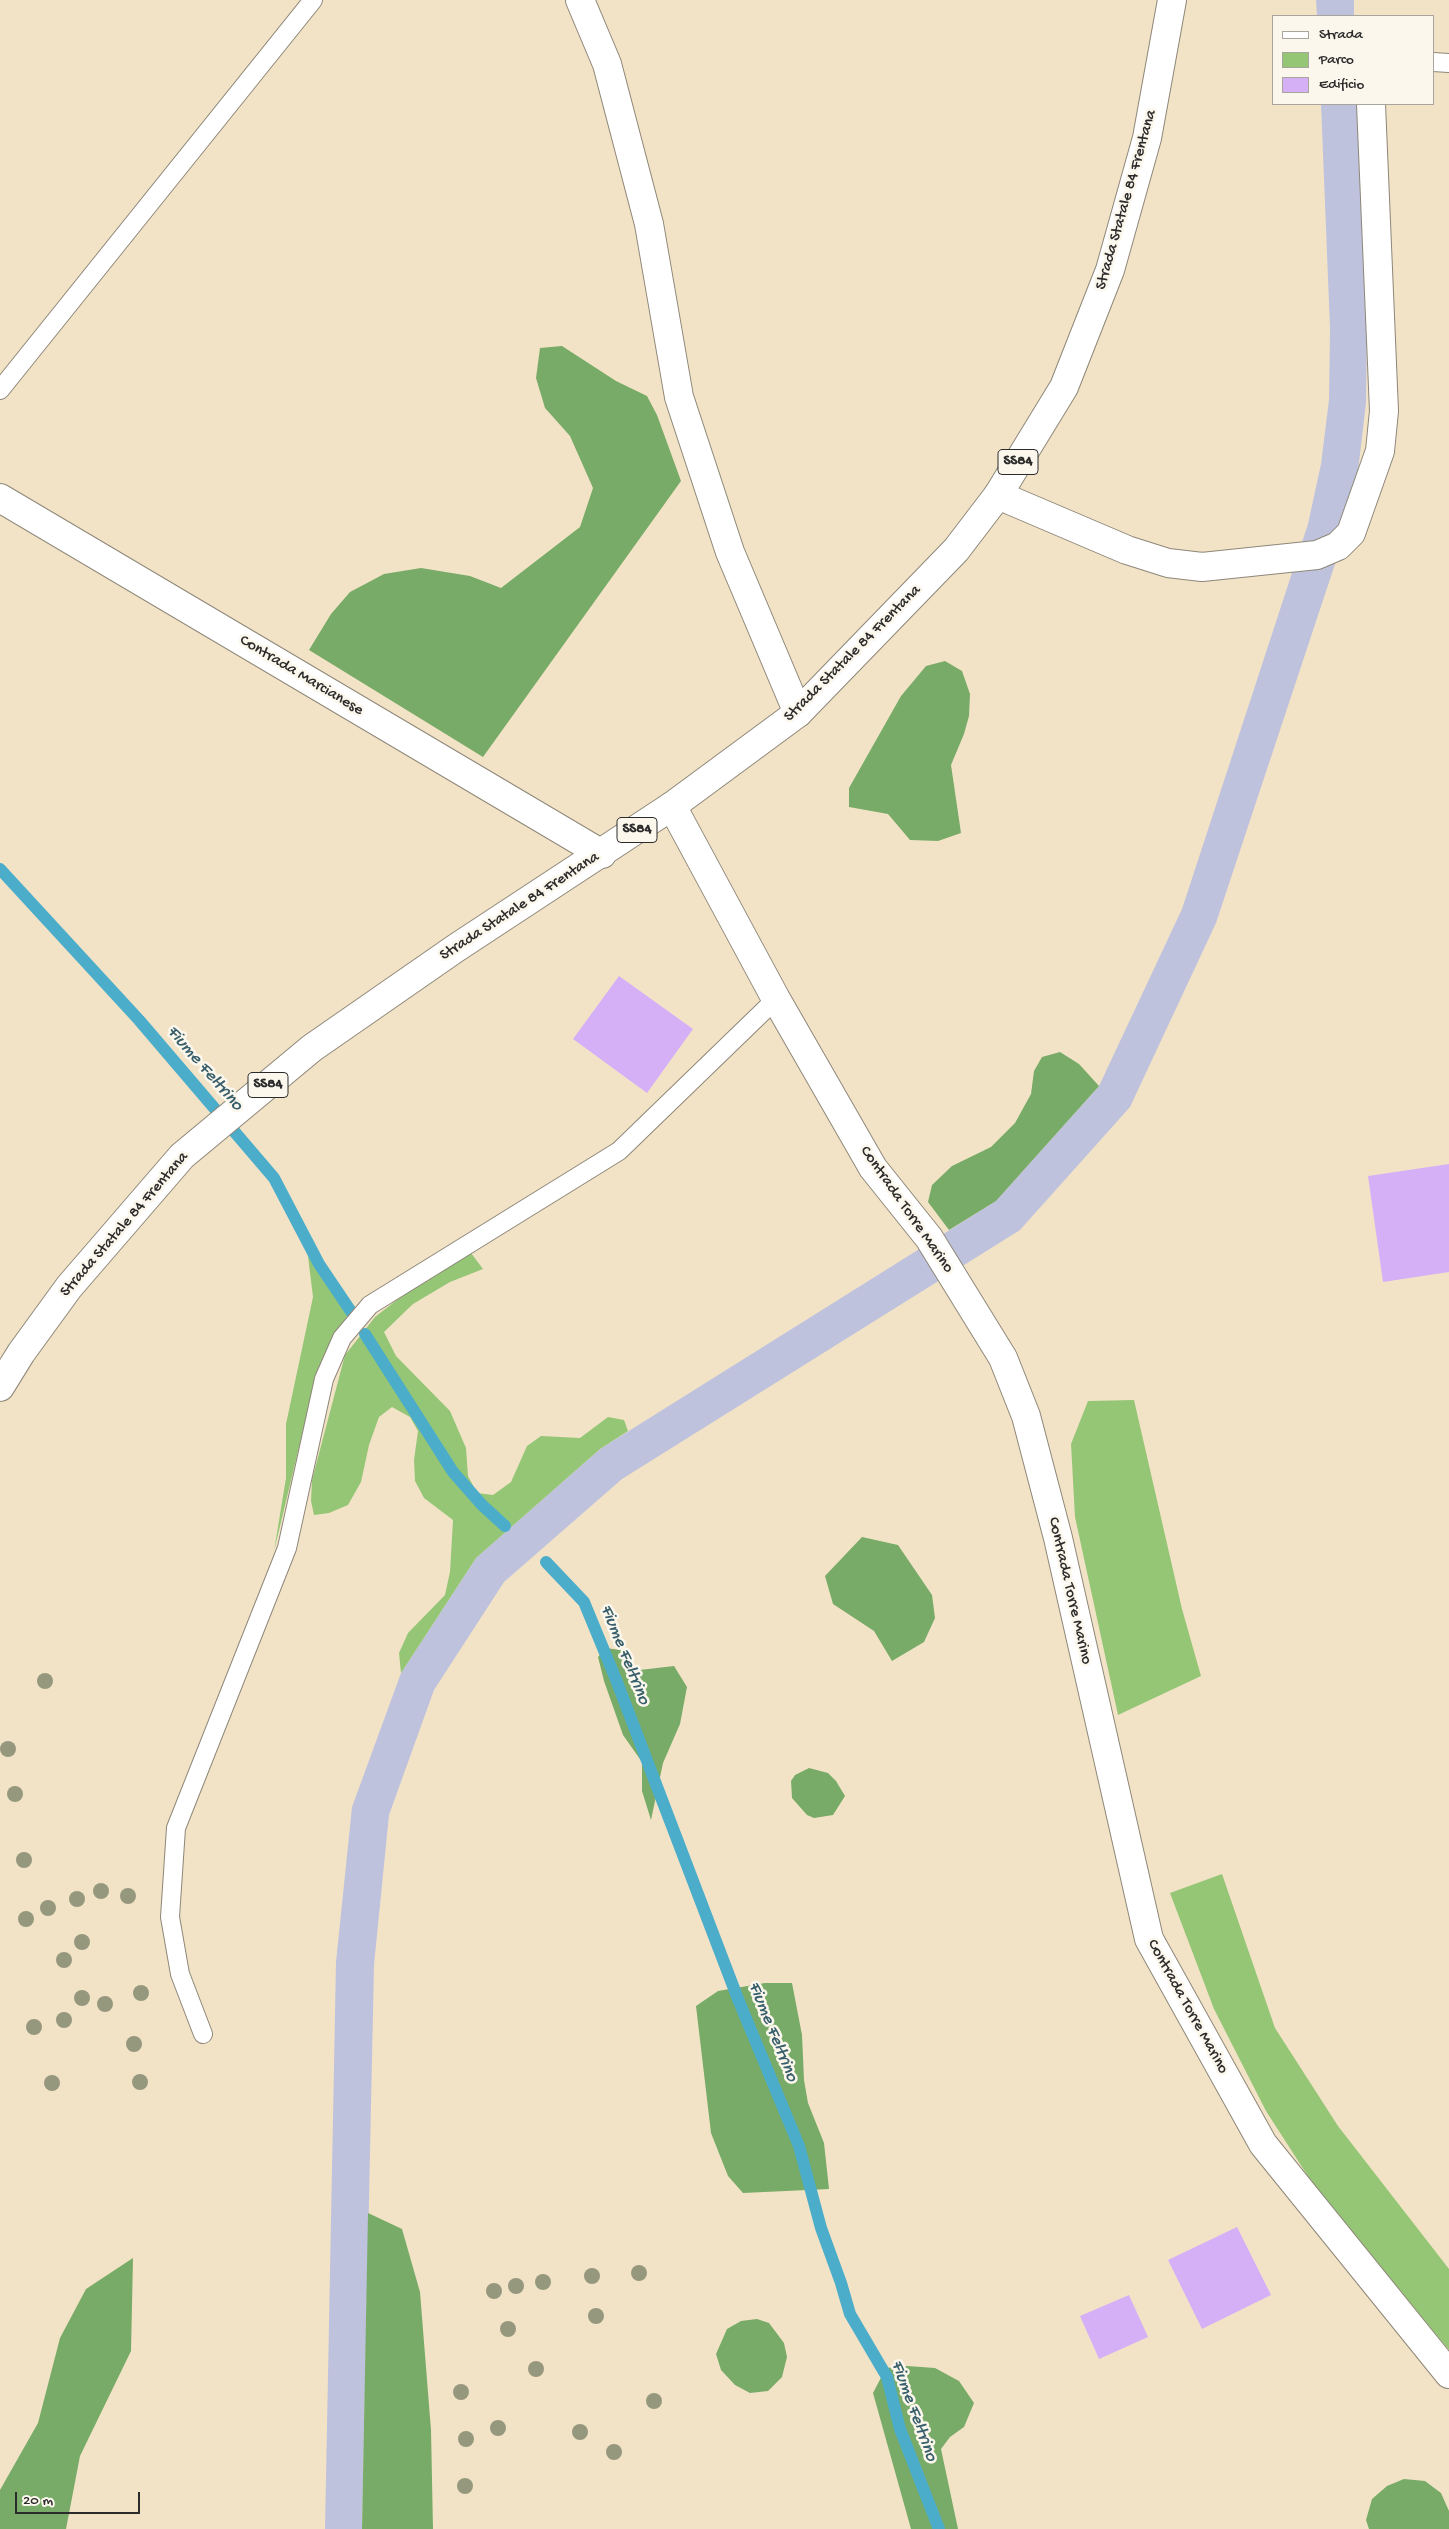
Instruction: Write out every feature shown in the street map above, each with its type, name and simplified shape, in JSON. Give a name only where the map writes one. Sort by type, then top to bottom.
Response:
[{"type":"street","points":[[580,0],[607,64],[649,224],[679,397],[730,552],[798,713]]},
{"type":"street","name":"Strada Statale 84 Frentana","points":[[0,1387],[21,1353],[69,1287],[182,1156],[312,1048],[456,948],[602,854],[672,806],[798,713],[956,550],[998,495],[1064,388],[1110,270],[1147,138],[1172,0]]},
{"type":"street","points":[[998,495],[1127,550],[1168,563],[1202,567],[1317,555],[1338,546],[1351,533],[1380,451],[1384,411],[1371,105]]},
{"type":"street","name":"Contrada Marcianese","points":[[0,498],[602,854]]},
{"type":"street","name":"Contrada Torre Marino","points":[[672,806],[776,999],[873,1168],[928,1238],[1004,1358],[1026,1416],[1058,1538],[1149,1939],[1262,2144],[1449,2374]]},
{"type":"lane","points":[[0,390],[313,0]]},
{"type":"lane","points":[[1434,62],[1449,63]]},
{"type":"lane","points":[[203,2034],[180,1974],[170,1917],[176,1828],[287,1548],[324,1378],[342,1338],[370,1304],[618,1151],[776,999]]},
{"type":"shaded area","points":[[1316,0],[1354,0],[1354,15],[1317,15]]},
{"type":"shaded area","points":[[1321,105],[1358,105],[1367,328],[1366,403],[1358,471],[1345,534],[1216,923],[1130,1107],[1020,1230],[622,1479],[504,1582],[434,1690],[389,1815],[374,1965],[362,2529],[325,2529],[336,1962],[352,1807],[401,1673],[476,1558],[600,1449],[996,1201],[1099,1086],[1182,909],[1308,524],[1321,464],[1329,400],[1330,328]]},
{"type":"green space","points":[[562,346],[616,381],[647,396],[657,415],[681,481],[483,757],[309,650],[331,614],[350,592],[384,574],[421,568],[470,576],[501,588],[580,527],[593,488],[570,436],[545,408],[536,378],[540,348]]},
{"type":"green space","points":[[945,661],[962,671],[970,694],[969,716],[964,734],[951,765],[961,833],[938,841],[910,840],[888,814],[849,807],[849,788],[901,696],[926,666]]},
{"type":"green space","points":[[1060,1052],[1079,1064],[1099,1086],[996,1201],[949,1230],[928,1202],[932,1185],[952,1166],[991,1147],[1015,1123],[1031,1094],[1034,1071],[1042,1057]]},
{"type":"green space","points":[[305,1232],[352,1307],[327,1353],[308,1410],[274,1551],[286,1478],[286,1424],[313,1297]]},
{"type":"green space","points":[[471,1253],[483,1269],[450,1282],[413,1304],[384,1332],[396,1356],[450,1411],[466,1448],[468,1476],[477,1493],[493,1495],[511,1482],[527,1446],[541,1436],[580,1438],[608,1417],[624,1420],[628,1431],[600,1449],[476,1558],[401,1673],[399,1653],[408,1633],[445,1595],[450,1572],[453,1520],[424,1498],[415,1481],[414,1460],[418,1431],[410,1417],[392,1407],[379,1417],[369,1445],[361,1482],[348,1505],[329,1513],[314,1515],[311,1501],[312,1480],[345,1355],[375,1317],[425,1278]]},
{"type":"green space","points":[[1134,1400],[1182,1609],[1201,1676],[1118,1715],[1075,1517],[1071,1444],[1088,1401]]},
{"type":"green space","points":[[862,1537],[898,1545],[932,1595],[935,1618],[924,1642],[892,1661],[874,1631],[833,1604],[825,1576]]},
{"type":"green space","points":[[606,1648],[627,1651],[631,1671],[674,1666],[687,1687],[680,1724],[663,1763],[651,1820],[642,1791],[642,1762],[623,1735],[604,1681],[598,1657]]},
{"type":"green space","points":[[809,1768],[828,1773],[836,1781],[845,1796],[833,1815],[814,1818],[807,1815],[792,1798],[791,1781],[795,1775]]},
{"type":"green space","points":[[1222,1874],[1275,2028],[1338,2126],[1449,2269],[1449,2350],[1322,2198],[1266,2111],[1214,2009],[1170,1893]]},
{"type":"green space","points":[[765,1983],[792,1983],[802,2035],[804,2080],[808,2103],[824,2143],[829,2189],[743,2193],[728,2176],[711,2133],[696,2006],[718,1991]]},
{"type":"green space","points":[[368,2213],[402,2229],[420,2292],[431,2430],[433,2529],[362,2529]]},
{"type":"green space","points":[[133,2258],[131,2351],[80,2456],[66,2529],[0,2529],[0,2490],[38,2423],[60,2338],[86,2289]]},
{"type":"green space","points":[[757,2319],[769,2323],[784,2343],[787,2357],[782,2377],[768,2391],[750,2393],[735,2385],[721,2370],[716,2354],[727,2329],[741,2321]]},
{"type":"green space","points":[[907,2366],[935,2368],[959,2381],[974,2403],[964,2427],[950,2437],[941,2449],[958,2529],[911,2529],[873,2393],[886,2368]]},
{"type":"green space","points":[[1404,2479],[1425,2481],[1441,2493],[1449,2511],[1449,2529],[1369,2529],[1366,2520],[1372,2499],[1387,2486]]},
{"type":"building","points":[[619,976],[693,1029],[647,1093],[573,1039]]},
{"type":"building","points":[[1449,1164],[1449,1272],[1383,1282],[1368,1176]]},
{"type":"building","points":[[1237,2227],[1271,2295],[1202,2329],[1168,2260]]},
{"type":"building","points":[[1129,2295],[1148,2337],[1099,2359],[1080,2316]]},
{"type":"waterway","name":"Fiume Feltrino","points":[[0,869],[139,1020],[274,1178],[319,1264],[352,1313]]},
{"type":"waterway","name":"Fiume Feltrino","points":[[365,1334],[453,1472],[482,1505],[505,1526]]},
{"type":"waterway","name":"Fiume Feltrino","points":[[546,1562],[584,1602],[617,1682],[738,1999],[799,2146],[821,2228],[850,2314],[887,2377],[900,2429],[939,2529]]}]
